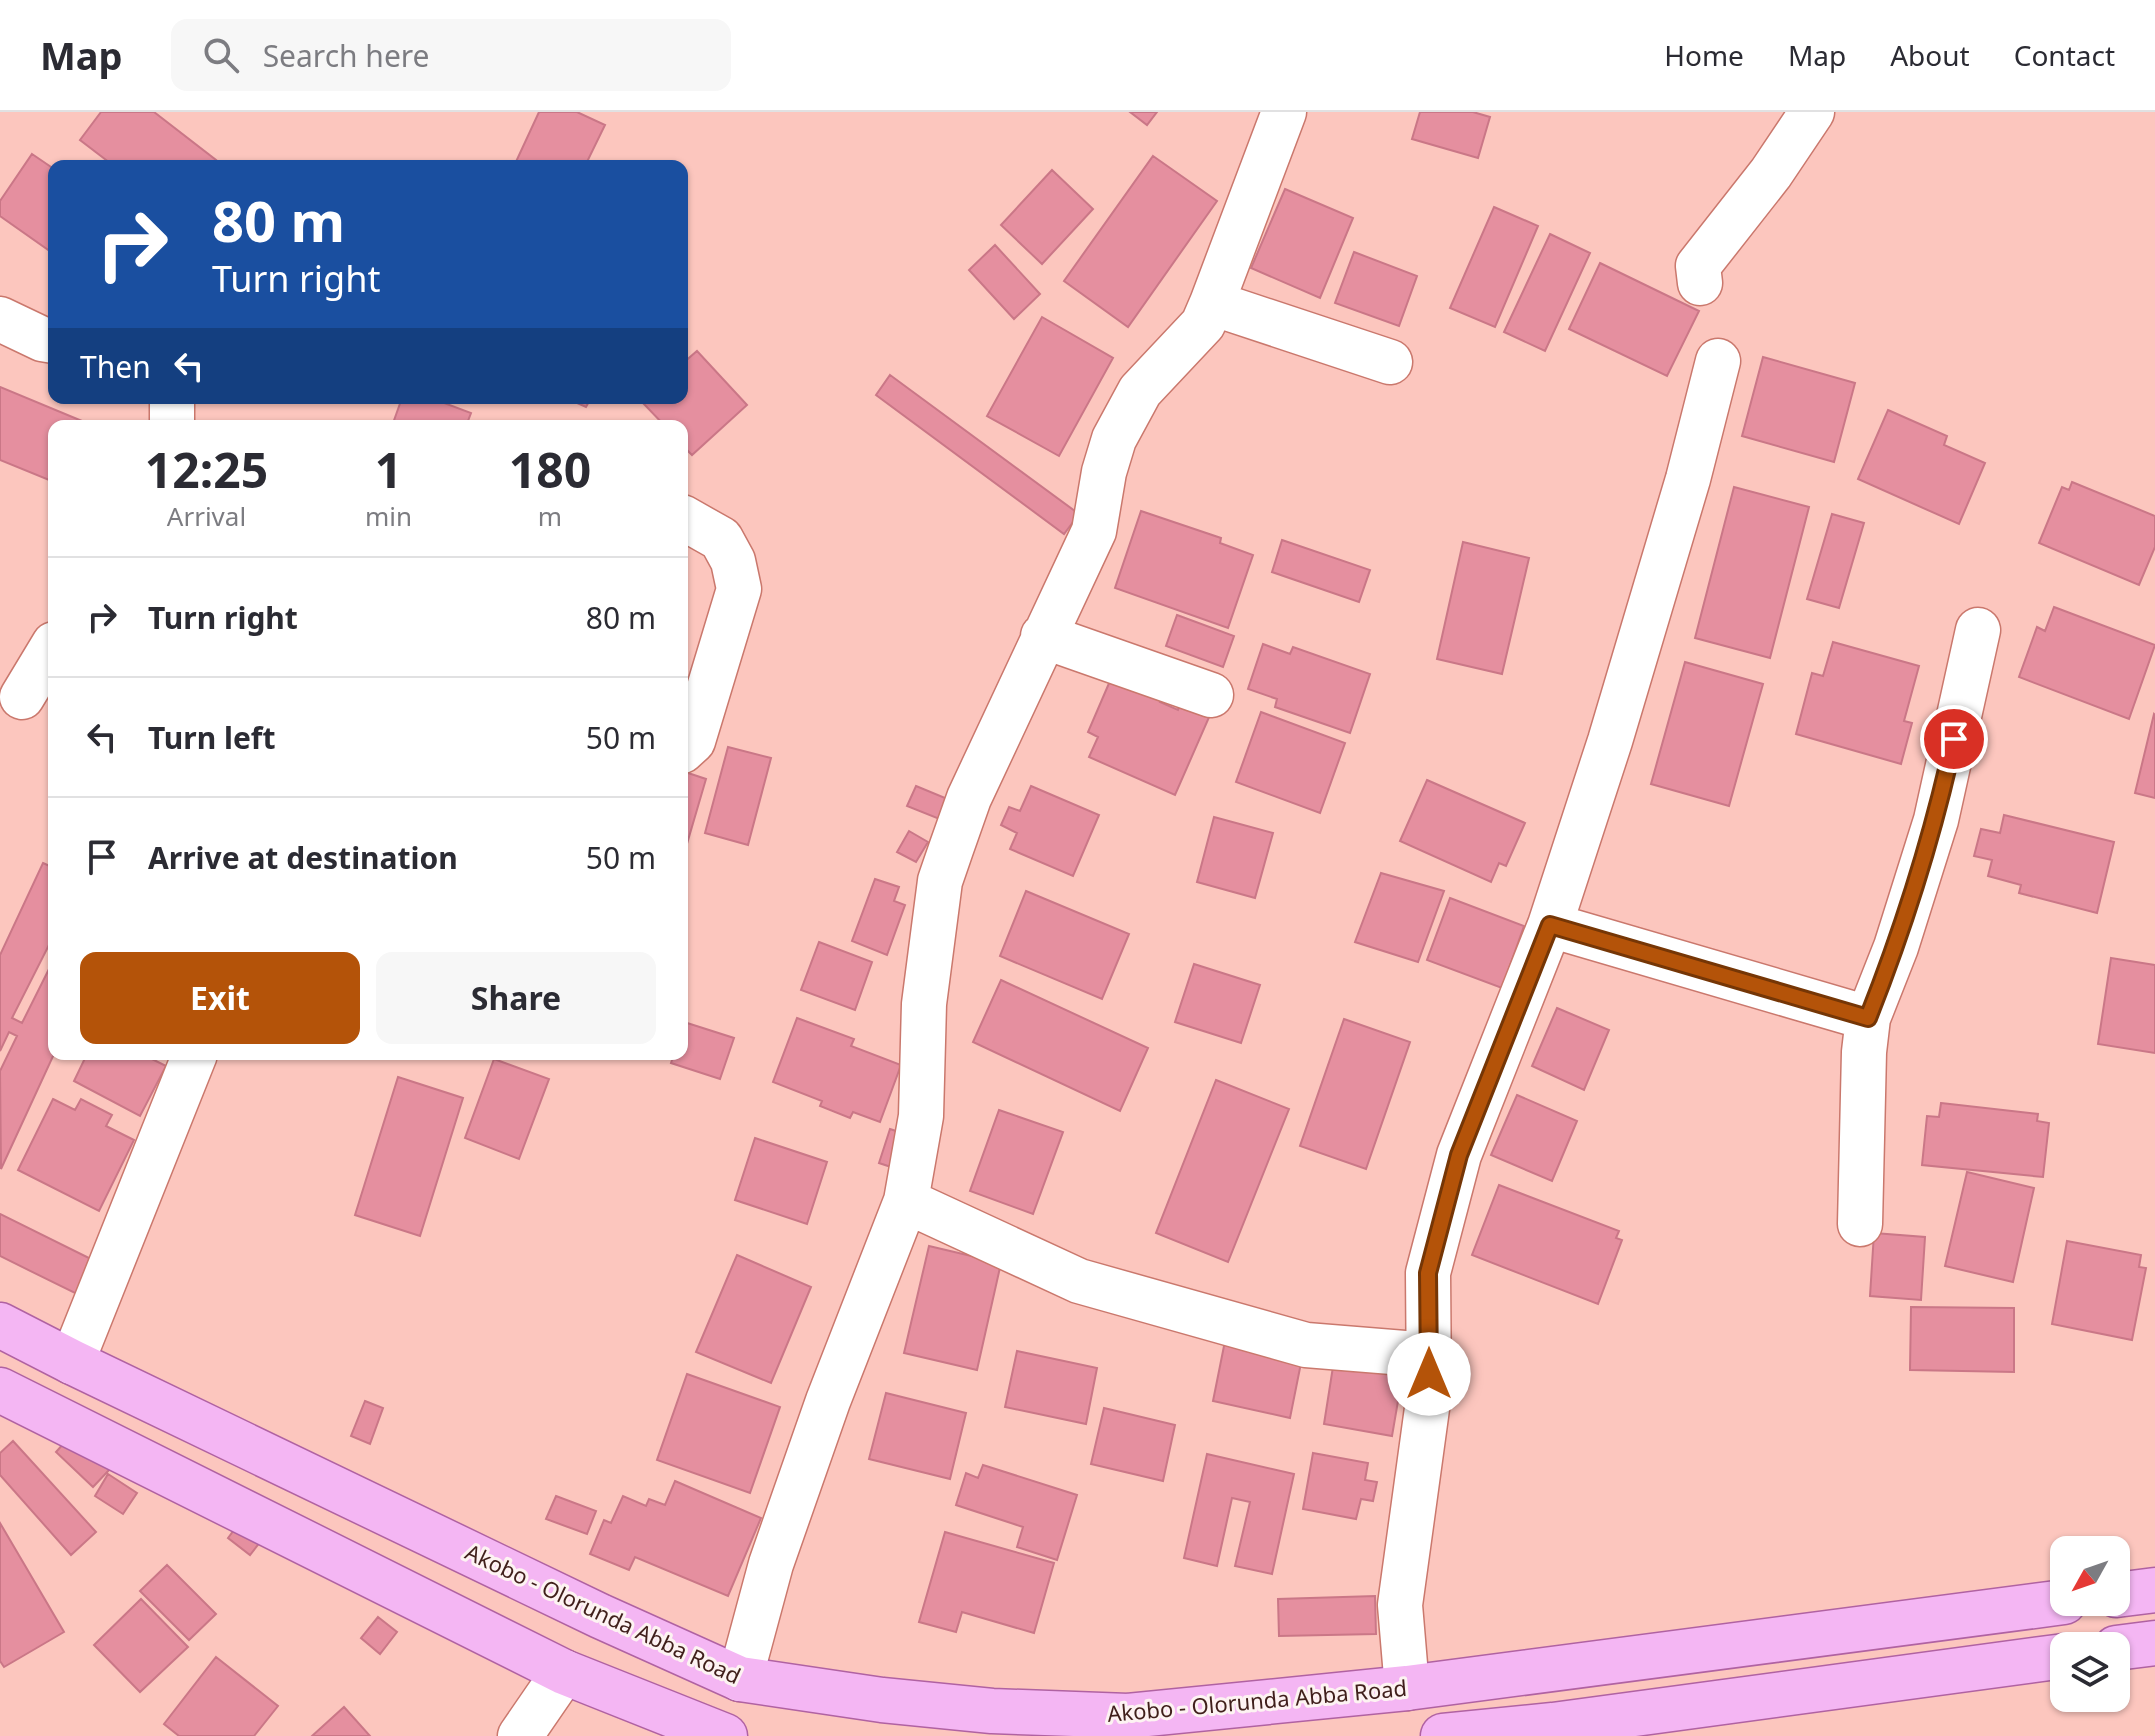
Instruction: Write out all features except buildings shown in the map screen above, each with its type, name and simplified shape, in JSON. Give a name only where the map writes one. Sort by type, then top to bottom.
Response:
[{"type":"main road","name":"Akobo - Olorunda Abba Road","points":[[0,1325],[600,1616],[740,1679],[882,1700],[992,1711],[1128,1716],[1407,1688],[2050,1604]]},
{"type":"main road","points":[[0,1390],[564,1672],[725,1736]]},
{"type":"main road","points":[[2130,1593],[2155,1590]]},
{"type":"main road","points":[[2130,1646],[2155,1643]]},
{"type":"main road","points":[[1443,1736],[1550,1730],[2050,1658]]},
{"type":"street","points":[[740,1679],[771,1564],[828,1401],[906,1201],[921,1116],[924,1004],[940,881],[969,798],[1094,531],[1104,472],[1114,439],[1140,391],[1203,324],[1284,112]]},
{"type":"street","points":[[1700,283],[1698,266],[1771,173],[1812,112]]},
{"type":"street","points":[[1212,303],[1390,362]]},
{"type":"street","points":[[0,319],[48,340]]},
{"type":"street","points":[[1407,1688],[1400,1605],[1429,1394],[1428,1273],[1459,1155],[1550,925],[1615,726],[1688,479],[1718,361]]},
{"type":"street","points":[[688,520],[721,539],[733,561],[739,589],[693,741],[688,746]]},
{"type":"street","points":[[1860,1224],[1864,1052],[1868,1018],[1896,947],[1936,820],[1978,630]]},
{"type":"street","points":[[1043,636],[1211,695]]},
{"type":"street","points":[[22,697],[48,654]]},
{"type":"street","points":[[1550,925],[1868,1018]]},
{"type":"street","points":[[72,1362],[193,1060]]},
{"type":"street","points":[[906,1201],[1079,1281],[1306,1345],[1429,1355]]},
{"type":"street","points":[[520,1736],[564,1672]]},
{"type":"route","points":[[1429,1374],[1428,1273],[1459,1155],[1550,925],[1868,1018],[1896,947],[1936,820],[1954,739]]}]
